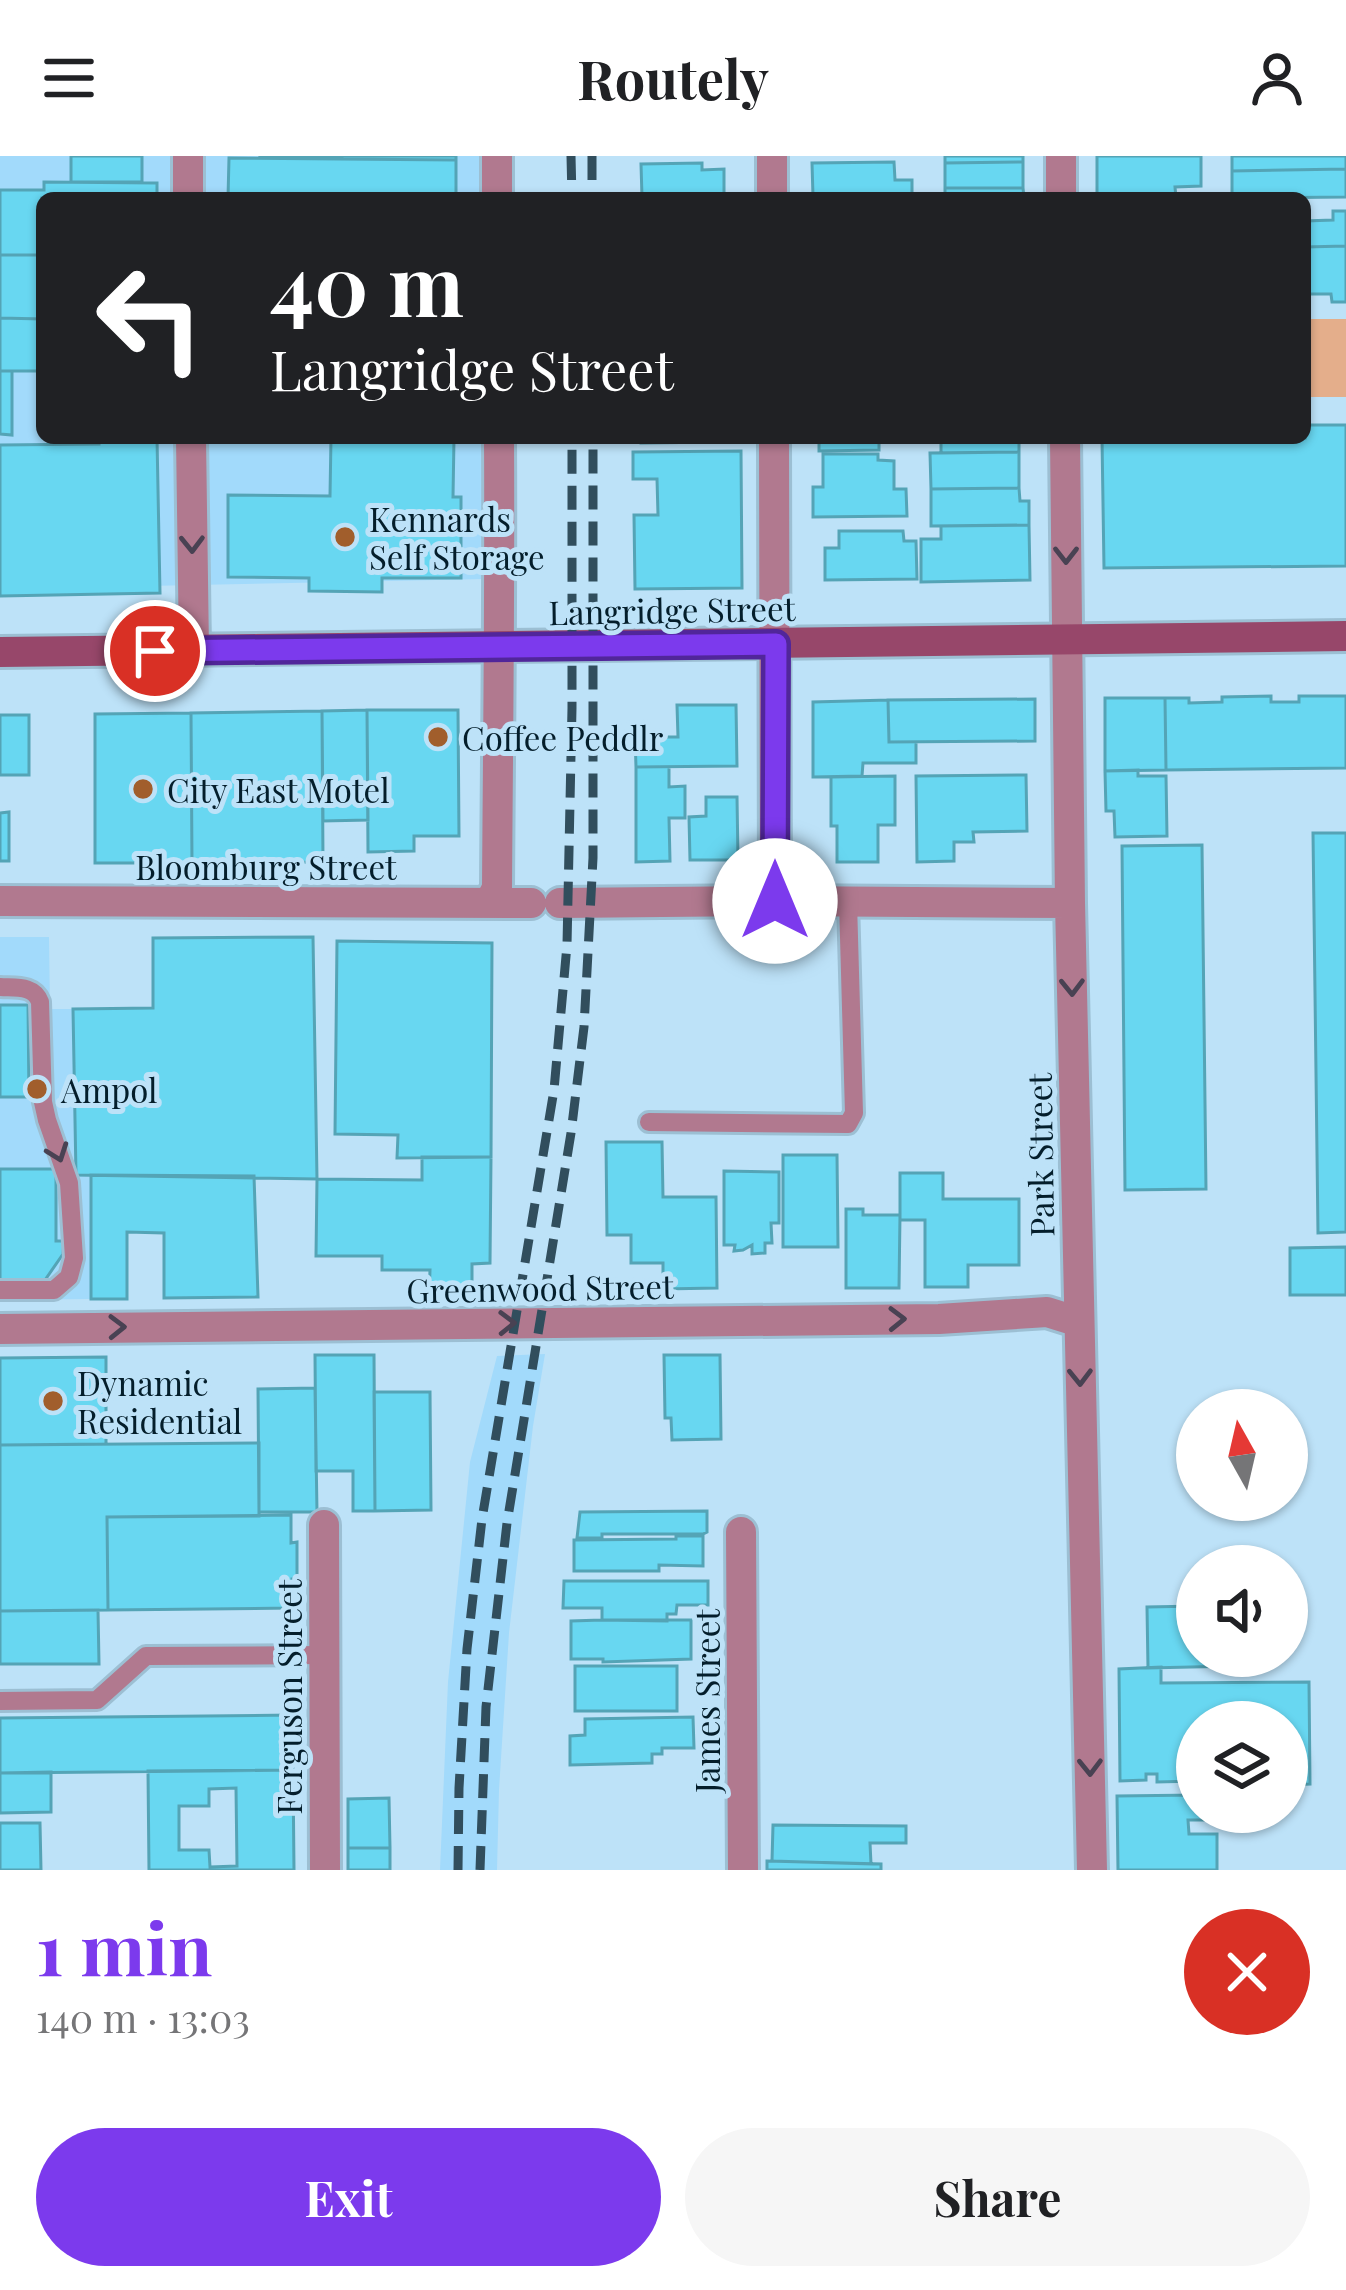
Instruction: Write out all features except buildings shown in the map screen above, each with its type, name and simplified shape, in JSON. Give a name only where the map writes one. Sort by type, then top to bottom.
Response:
[{"type":"street","points":[[188,156],[188,192]]},
{"type":"street","points":[[496,156],[497,192]]},
{"type":"street","points":[[772,156],[772,192]]},
{"type":"street","points":[[1061,156],[1061,192]]},
{"type":"street","points":[[191,444],[194,650]]},
{"type":"street","points":[[490,902],[497,888],[499,444]]},
{"type":"street","points":[[774,444],[775,901]]},
{"type":"street","name":"Park Street","points":[[1065,444],[1070,903],[1092,1870]]},
{"type":"street","name":"Langridge Street","points":[[0,652],[1346,636]]},
{"type":"street","name":"Bloomburg Street","points":[[0,901],[1070,903]]},
{"type":"street","name":"Greenwood Street","points":[[0,1329],[939,1319],[1047,1312],[1078,1322]]},
{"type":"street","name":"Ferguson Street","points":[[324,1525],[325,1870]]},
{"type":"street","name":"James Street","points":[[741,1532],[743,1870]]},
{"type":"lane","points":[[649,1122],[848,1124],[854,1114],[848,902]]},
{"type":"lane","points":[[0,987],[29,988],[40,1002],[43,1102],[69,1183],[74,1258],[69,1277],[54,1290],[0,1290]]},
{"type":"lane","points":[[0,1701],[97,1700],[146,1655],[324,1655]]},
{"type":"shaded area","points":[[0,156],[481,156],[481,192],[36,192],[36,444],[483,444],[485,579],[0,589]]},
{"type":"shaded area","points":[[1311,319],[1346,319],[1346,397],[1311,397]]},
{"type":"shaded area","points":[[0,937],[49,937],[50,1009],[73,1009],[76,1174],[91,1175],[91,1299],[0,1300]]},
{"type":"shaded area","points":[[545,1354],[509,1633],[497,1870],[440,1870],[448,1682],[470,1462],[497,1356]]},
{"type":"railway","points":[[571,156],[572,192]]},
{"type":"railway","points":[[592,156],[592,192]]},
{"type":"railway","points":[[458,1870],[467,1649],[482,1519],[554,1090],[567,945],[572,444]]},
{"type":"railway","points":[[480,1870],[486,1707],[507,1523],[584,1027],[593,858],[593,444]]},
{"type":"place","name":"Kennards Self Storage","points":[[345,537]]},
{"type":"place","name":"Coffee Peddlr","points":[[438,737]]},
{"type":"place","name":"City East Motel","points":[[143,789]]},
{"type":"place","name":"Ampol","points":[[37,1089]]},
{"type":"place","name":"Dynamic Residential","points":[[53,1401]]},
{"type":"route","points":[[155,651],[776,644],[775,901]]}]
